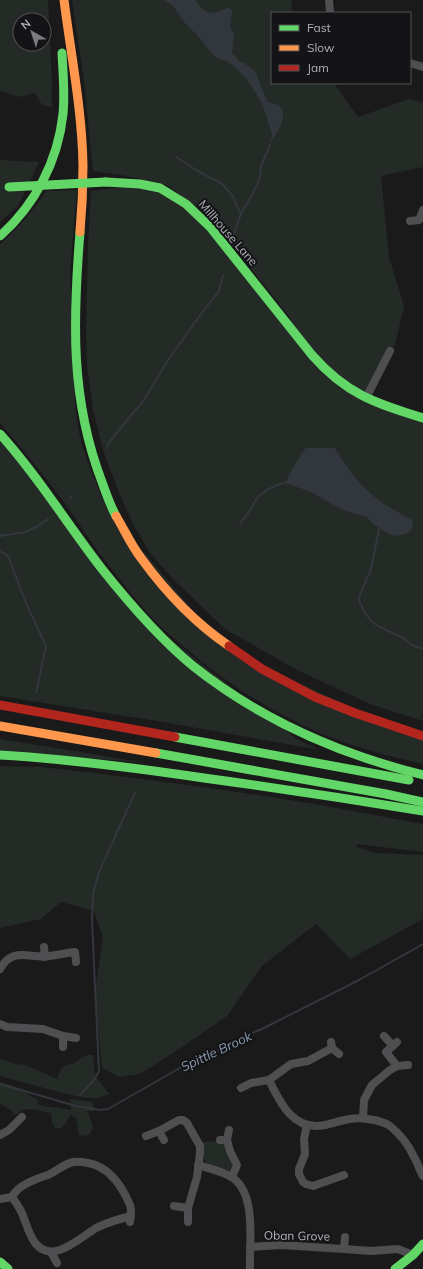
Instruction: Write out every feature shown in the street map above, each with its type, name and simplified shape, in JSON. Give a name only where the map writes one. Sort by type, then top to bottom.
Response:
[{"type":"main road","points":[[0,236],[28,207],[47,173],[56,148],[63,116],[64,86],[60,0]]},
{"type":"main road","points":[[64,0],[80,129],[82,162],[83,191],[75,342],[78,386],[82,417],[93,460],[106,496],[135,550],[155,578],[174,600],[223,644],[261,669],[315,697],[355,713],[423,736]]},
{"type":"main road","name":"Millhouse Lane","points":[[5,187],[123,182],[160,188],[186,204],[210,227],[312,355],[327,371],[352,391],[366,398],[423,418]]},
{"type":"main road","points":[[0,434],[30,469],[76,534],[124,597],[161,636],[192,665],[251,706],[309,738],[371,762],[423,775]]},
{"type":"main road","points":[[0,706],[423,783]]},
{"type":"main road","points":[[0,726],[423,802]]},
{"type":"main road","points":[[0,755],[43,757],[125,766],[423,811]]},
{"type":"main road","points":[[395,1269],[413,1255],[423,1244]]},
{"type":"main road","points":[[0,1262],[8,1269]]},
{"type":"street","points":[[329,0],[330,12]]},
{"type":"street","points":[[411,63],[423,67]]},
{"type":"street","points":[[410,221],[421,222],[423,210]]},
{"type":"street","points":[[366,398],[390,351]]},
{"type":"street","points":[[44,947],[45,957]]},
{"type":"street","points":[[0,969],[5,962],[16,955],[23,954],[45,957],[75,952],[76,962]]},
{"type":"street","points":[[0,1024],[7,1027],[43,1029],[63,1036],[76,1038]]},
{"type":"street","points":[[63,1036],[63,1048]]},
{"type":"street","points":[[384,1036],[395,1044],[386,1052],[398,1066]]},
{"type":"street","points":[[242,1088],[251,1083],[269,1080],[291,1064],[308,1061],[334,1048]]},
{"type":"street","points":[[363,1118],[364,1100],[368,1090],[383,1075],[398,1066],[408,1065]]},
{"type":"street","points":[[269,1080],[284,1108],[298,1121],[307,1126],[318,1126],[363,1118],[378,1121],[390,1126],[420,1161],[423,1176]]},
{"type":"street","points":[[0,1135],[9,1130],[22,1117]]},
{"type":"street","points":[[146,1136],[179,1120],[185,1121],[200,1146],[197,1177],[188,1208],[188,1222]]},
{"type":"street","points":[[307,1126],[304,1139],[305,1154],[299,1169],[299,1174],[303,1182],[313,1186],[344,1175]]},
{"type":"street","points":[[159,1130],[164,1140]]},
{"type":"street","points":[[198,1165],[232,1178],[237,1165],[223,1140],[229,1130]]},
{"type":"street","points":[[0,1199],[12,1197],[21,1187],[52,1173],[67,1164],[76,1162],[86,1163],[103,1168],[114,1177],[128,1201],[131,1210],[130,1219],[106,1223],[78,1240],[51,1252],[43,1250],[34,1241],[22,1212],[12,1197]]},
{"type":"street","name":"Oban Grove","points":[[232,1178],[241,1187],[251,1220],[250,1269]]},
{"type":"street","points":[[174,1206],[188,1208]]},
{"type":"street","name":"Oban Grove","points":[[344,1249],[345,1237]]},
{"type":"street","name":"Oban Grove","points":[[250,1248],[281,1245],[371,1250],[398,1249],[413,1255]]},
{"type":"street","points":[[51,1252],[57,1263]]},
{"type":"shaded area","points":[[0,0],[48,0],[49,12],[12,12],[12,52],[50,52],[51,99],[53,108],[42,105],[37,96],[33,93],[20,97],[0,91]]},
{"type":"shaded area","points":[[72,0],[291,0],[292,12],[271,12],[271,84],[335,84],[358,117],[409,99],[423,102],[423,167],[381,176],[389,257],[404,306],[395,345],[377,383],[370,402],[423,422],[423,721],[370,704],[299,671],[225,629],[176,582],[150,553],[134,526],[119,493],[104,453],[93,410],[87,364],[86,333],[88,244],[91,191],[124,187],[159,191],[188,210],[222,248],[285,326],[291,319],[241,256],[201,210],[167,185],[126,176],[93,171],[84,81]]},
{"type":"shaded area","points":[[164,0],[195,0],[203,9],[212,13],[230,8],[232,11],[230,27],[234,34],[232,53],[239,61],[255,71],[267,101],[278,105],[282,110],[283,119],[270,143],[272,134],[262,103],[246,78],[228,62],[215,57],[184,22],[173,6]]},
{"type":"shaded area","points":[[0,160],[39,162],[18,206],[0,222]]},
{"type":"shaded area","points":[[77,190],[70,271],[75,402],[78,428],[83,448],[106,507],[225,649],[423,740],[423,764],[362,748],[327,736],[307,727],[269,708],[233,685],[198,659],[162,628],[140,604],[92,543],[48,481],[0,423],[0,244],[36,206],[46,191]]},
{"type":"shaded area","points":[[0,439],[122,601],[297,739],[320,750],[157,721],[0,696]]},
{"type":"shaded area","points":[[306,448],[335,448],[358,481],[372,495],[412,520],[413,523],[411,531],[398,536],[391,535],[376,526],[366,517],[341,509],[309,491],[285,483],[298,459]]},
{"type":"shaded area","points":[[0,739],[147,763],[0,751]]},
{"type":"shaded area","points":[[0,766],[42,767],[224,790],[309,803],[423,824],[423,852],[357,844],[356,847],[376,853],[423,855],[423,919],[350,959],[316,924],[262,966],[227,1016],[140,1074],[119,1077],[102,1068],[95,991],[103,938],[94,911],[61,902],[41,919],[0,928]]},
{"type":"shaded area","points":[[93,1055],[95,1075],[110,1094],[98,1098],[86,1098],[0,1076],[0,1059],[15,1064],[26,1065],[57,1079],[64,1066],[73,1064],[82,1057]]},
{"type":"shaded area","points":[[0,1082],[22,1089],[30,1096],[37,1099],[39,1105],[71,1110],[70,1099],[93,1102],[94,1111],[87,1111],[93,1126],[90,1134],[84,1136],[79,1135],[76,1118],[71,1115],[62,1128],[55,1128],[52,1122],[51,1113],[31,1109],[22,1110],[16,1115],[0,1104]]},
{"type":"shaded area","points":[[222,1141],[233,1164],[231,1170],[229,1171],[212,1166],[204,1160],[202,1142]]},
{"type":"waterway","points":[[233,236],[241,214],[260,178],[261,166],[270,145]]},
{"type":"waterway","points":[[176,157],[222,184],[232,195],[241,214]]},
{"type":"waterway","points":[[107,446],[144,400],[170,357],[219,291],[223,275]]},
{"type":"waterway","points":[[240,523],[247,515],[257,498],[265,491],[285,483]]},
{"type":"waterway","points":[[69,499],[72,496]]},
{"type":"waterway","points":[[0,536],[26,532],[48,519]]},
{"type":"waterway","points":[[379,529],[371,569],[359,597],[360,603],[372,622],[403,638],[412,645],[423,649]]},
{"type":"waterway","points":[[0,551],[8,556],[26,603],[46,646],[36,693]]},
{"type":"waterway","points":[[80,1095],[94,1080],[99,1071],[92,921],[93,894],[99,872],[135,793]]},
{"type":"waterway","name":"Spittle Brook","points":[[0,1084],[76,1106],[100,1110],[108,1109],[185,1065],[235,1043],[249,1034],[260,1030],[359,980],[423,944]]},
{"type":"traffic: fast","points":[[0,236],[13,224],[34,196],[43,181],[56,149],[64,106],[62,53]]},
{"type":"traffic: fast","points":[[106,182],[140,184],[160,188],[186,204],[210,227],[312,355],[337,379],[362,396],[423,418]]},
{"type":"traffic: fast","points":[[9,187],[106,182]]},
{"type":"traffic: fast","points":[[80,232],[75,327],[79,389],[84,420],[92,451],[116,516]]},
{"type":"traffic: fast","points":[[0,434],[40,483],[89,552],[123,595],[156,632],[193,666],[246,703],[302,733],[361,757],[423,775]]},
{"type":"traffic: fast","points":[[175,737],[409,780]]},
{"type":"traffic: fast","points":[[156,753],[423,802]]},
{"type":"traffic: fast","points":[[0,755],[77,761],[128,767],[423,811]]},
{"type":"traffic: fast","points":[[395,1269],[413,1255],[423,1244]]},
{"type":"traffic: fast","points":[[0,1262],[8,1269]]},
{"type":"traffic: slow","points":[[64,0],[81,124],[83,182],[80,232]]},
{"type":"traffic: slow","points":[[116,516],[137,553],[170,594],[204,627],[229,646]]},
{"type":"traffic: slow","points":[[0,726],[156,753]]},
{"type":"traffic: jam","points":[[229,646],[262,669],[315,697],[355,713],[423,736]]},
{"type":"traffic: jam","points":[[0,705],[175,737]]}]
